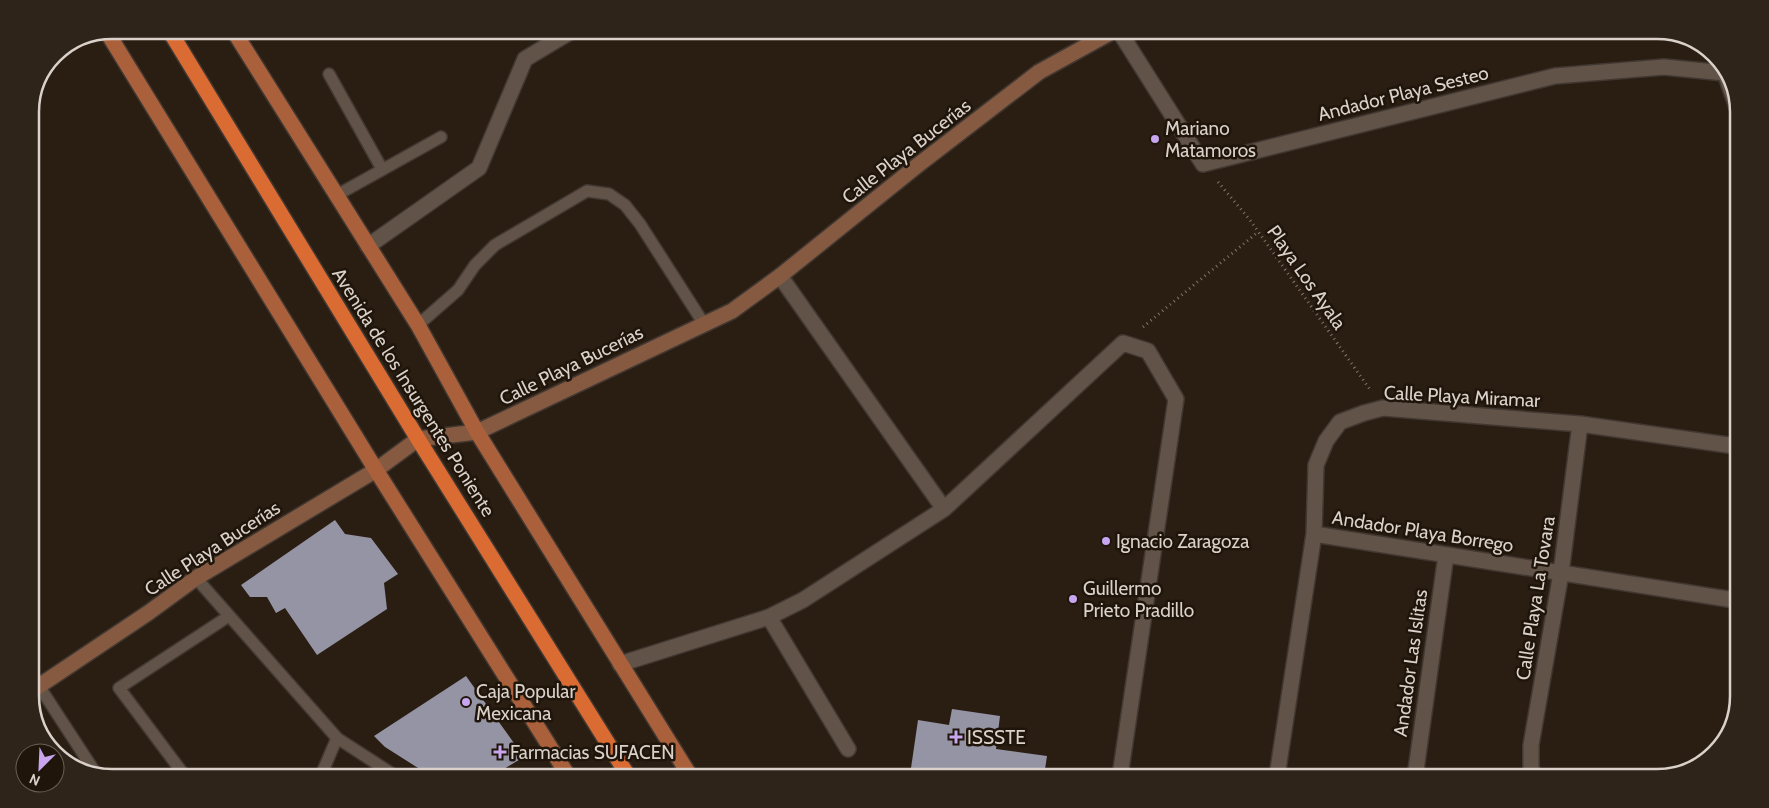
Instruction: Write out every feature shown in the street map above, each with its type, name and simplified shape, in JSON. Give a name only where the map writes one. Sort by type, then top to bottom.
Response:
[{"type":"highway","name":"Avenida de los Insurgentes Poniente","points":[[174,39],[418,439],[624,769]]},
{"type":"main road","points":[[111,39],[376,470],[564,769]]},
{"type":"main road","name":"Avenida de los Insurgentes Poniente","points":[[239,39],[418,325],[477,432],[686,769]]},
{"type":"street","points":[[368,246],[479,168],[525,59],[558,39]]},
{"type":"street","name":"Calle Playa Bucerías","points":[[39,686],[148,613],[196,578],[376,470],[418,439],[477,432],[732,311],[780,276],[918,165],[1039,72],[1099,39]]},
{"type":"street","points":[[1124,39],[1204,164]]},
{"type":"street","name":"Andador Playa Sesteo","points":[[1204,164],[1555,76],[1664,67],[1717,70]]},
{"type":"street","points":[[780,276],[944,510]]},
{"type":"street","points":[[620,664],[769,617],[803,600],[944,510],[1123,344],[1148,351],[1176,399],[1121,769]]},
{"type":"street","name":"Calle Playa Miramar","points":[[1278,769],[1314,534],[1316,465],[1326,441],[1340,422],[1383,408],[1580,424],[1730,445]]},
{"type":"street","name":"Calle Playa La Tovara","points":[[1532,769],[1531,745],[1561,573],[1580,424]]},
{"type":"street","name":"Andador Playa Borrego","points":[[1314,534],[1730,599]]},
{"type":"street","name":"Andador Las Islitas","points":[[1416,769],[1446,555]]},
{"type":"street","points":[[769,617],[848,749]]},
{"type":"lane","points":[[329,74],[382,170]]},
{"type":"lane","points":[[337,195],[440,137]]},
{"type":"lane","points":[[418,325],[458,290],[475,265],[495,245],[587,191],[609,194],[626,205],[704,324]]},
{"type":"lane","points":[[196,578],[337,738],[385,769]]},
{"type":"lane","points":[[180,769],[119,688],[229,616]]},
{"type":"lane","points":[[39,695],[91,766]]},
{"type":"lane","points":[[324,769],[337,738]]},
{"type":"path","name":"Playa Los Ayala","points":[[1204,164],[1258,232],[1383,408]]},
{"type":"path","points":[[1123,344],[1258,232]]},
{"type":"building","points":[[335,520],[345,534],[371,538],[398,574],[384,583],[387,609],[317,655],[285,608],[276,613],[267,597],[250,597],[241,585]]},
{"type":"building","points":[[466,676],[524,757],[504,769],[420,769],[385,747],[374,736]]},
{"type":"building","name":"ISSSTE","points":[[952,709],[1000,716],[996,749],[1047,756],[1045,769],[911,769],[918,720],[949,725]]},
{"type":"place","name":"Mariano Matamoros","points":[[1155,139]]},
{"type":"place","name":"Ignacio Zaragoza","points":[[1106,541]]},
{"type":"place","name":"Guillermo Prieto Pradillo","points":[[1073,599]]},
{"type":"place","name":"Caja Popular Mexicana","points":[[466,702]]},
{"type":"place","name":"ISSSTE","points":[[956,737]]},
{"type":"place","name":"Farmacias SUFACEN","points":[[500,752]]}]
